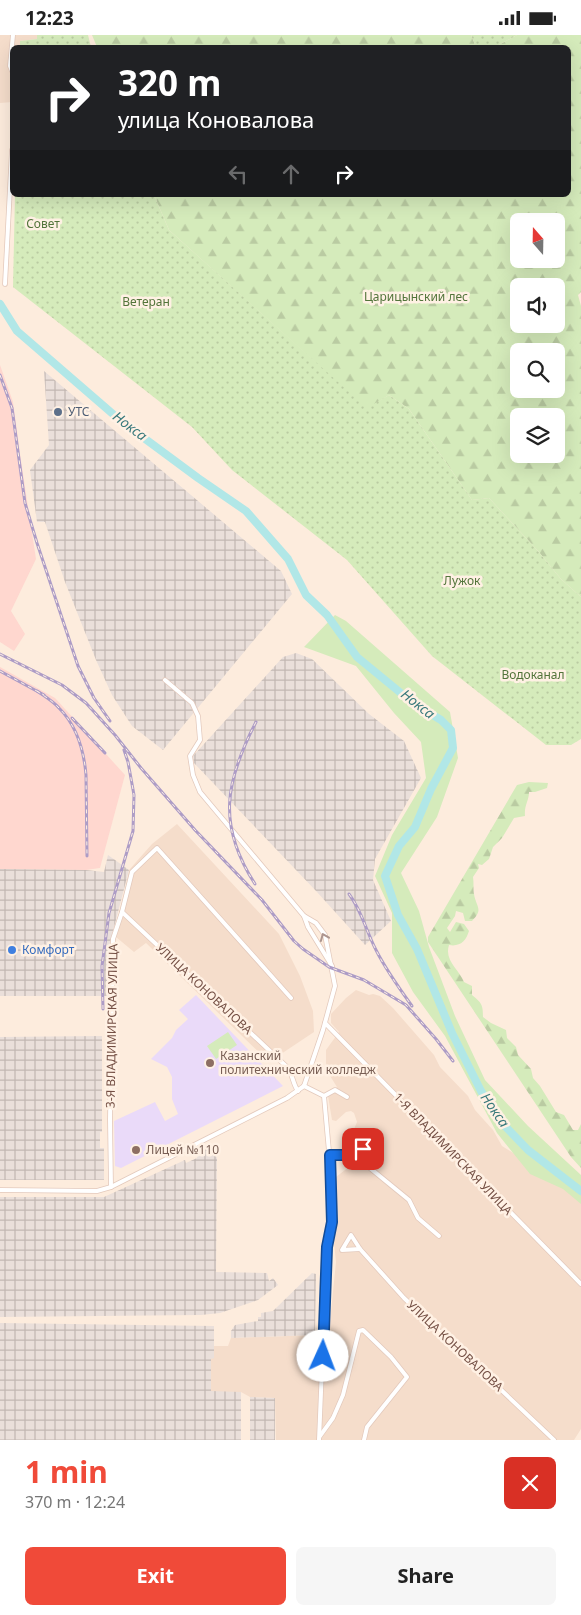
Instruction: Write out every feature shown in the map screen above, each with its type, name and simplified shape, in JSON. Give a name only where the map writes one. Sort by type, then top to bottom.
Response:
[{"type":"street","points":[[5,284],[10,189]]},
{"type":"street","points":[[0,1190],[97,1191],[111,1187],[287,1098],[304,1086],[325,1023],[335,986],[325,935],[316,923],[304,916],[200,792],[193,775],[190,756],[200,740],[198,716],[192,703],[165,681]]},
{"type":"street","name":"3-Я ВЛАДИМИРСКАЯ УЛИЦА","points":[[111,1187],[110,1120],[113,939],[132,872],[157,847],[291,998]]},
{"type":"street","name":"УЛИЦА КОНОВАЛОВА","points":[[122,912],[288,1069],[293,1076],[293,1084],[298,1091]]},
{"type":"street","points":[[304,916],[308,927],[332,966]]},
{"type":"street","name":"1-Я ВЛАДИМИРСКАЯ УЛИЦА","points":[[325,1023],[581,1284]]},
{"type":"street","points":[[304,1086],[324,1096]]},
{"type":"street","points":[[324,1096],[335,1090],[347,1097]]},
{"type":"street","points":[[319,1438],[327,1247],[332,1222],[330,1155],[324,1096]]},
{"type":"street","points":[[330,1155],[354,1155],[373,1144]]},
{"type":"street","points":[[354,1155],[409,1201],[418,1218],[439,1236]]},
{"type":"street","name":"УЛИЦА КОНОВАЛОВА","points":[[360,1249],[342,1250],[351,1235],[360,1249],[404,1298],[554,1440]]},
{"type":"street","points":[[319,1438],[333,1418],[342,1395],[359,1331],[363,1329],[391,1357],[407,1377],[367,1427],[364,1440]]},
{"type":"shaded area","points":[[0,35],[37,35],[37,39],[20,41],[20,45],[10,45],[10,102],[0,103]]},
{"type":"shaded area","points":[[0,365],[13,402],[36,559],[11,611],[25,634],[14,651],[0,642]]},
{"type":"shaded area","points":[[44,371],[281,571],[292,594],[163,750],[132,726],[112,695],[65,582],[45,522],[37,522],[30,470],[49,445]]},
{"type":"shaded area","points":[[296,653],[312,659],[369,714],[404,741],[421,778],[375,859],[373,880],[391,921],[365,945],[194,763],[193,756],[283,657]]},
{"type":"shaded area","points":[[0,667],[55,698],[125,775],[100,868],[86,870],[0,869]]},
{"type":"shaded area","points":[[177,824],[279,934],[300,976],[313,1011],[314,1032],[269,1062],[146,943],[134,952],[116,937],[129,870],[152,844]]},
{"type":"shaded area","points":[[108,855],[129,870],[107,954],[107,996],[0,996],[0,869],[104,872]]},
{"type":"shaded area","points":[[356,990],[369,995],[380,996],[393,1008],[434,1055],[440,1067],[468,1096],[475,1110],[493,1130],[502,1146],[533,1165],[581,1201],[581,1429],[574,1440],[276,1440],[275,1398],[250,1397],[241,1392],[211,1392],[211,1358],[214,1358],[214,1346],[228,1346],[231,1338],[315,1335],[329,1331],[336,1262],[334,1243],[334,1185],[336,1177],[365,1152],[353,1138],[352,1134],[357,1122],[354,1113],[351,1111],[346,1112],[336,1121],[332,1120],[328,1096],[337,1087],[327,1071],[326,1050],[339,1032],[331,1023],[331,1014]]},
{"type":"shaded area","name":"Казанский политехнический колледж","points":[[196,995],[283,1086],[121,1168],[115,1166],[114,1121],[155,1102],[165,1121],[178,1114],[172,1099],[172,1077],[167,1067],[151,1059],[188,1019],[179,1010]]},
{"type":"shaded area","points":[[102,1036],[102,1132],[100,1132],[100,1148],[104,1148],[104,1180],[0,1180],[0,1037]]},
{"type":"shaded area","points":[[211,1146],[217,1158],[216,1272],[267,1273],[269,1281],[273,1278],[278,1285],[258,1300],[220,1313],[201,1315],[0,1317],[0,1197],[104,1197],[185,1160],[186,1163],[197,1158],[199,1152]]},
{"type":"shaded area","points":[[312,1273],[316,1274],[315,1335],[231,1338],[231,1331],[235,1325],[258,1321],[261,1313],[273,1311]]},
{"type":"shaded area","points":[[0,1323],[214,1326],[211,1391],[241,1392],[241,1440],[0,1440]]},
{"type":"shaded area","points":[[250,1397],[275,1398],[275,1440],[250,1440]]},
{"type":"green space","points":[[37,35],[88,35],[90,45],[20,45],[20,41],[37,39]]},
{"type":"green space","points":[[92,35],[471,35],[475,45],[96,45]]},
{"type":"green space","points":[[471,35],[517,35],[499,45],[475,45]]},
{"type":"green space","name":"Царицынский лес","points":[[517,35],[581,35],[581,292],[578,295],[581,306],[581,597],[561,579],[489,498],[472,500],[409,409],[389,395],[367,409],[169,230],[155,197],[571,197],[571,45],[499,45]]},
{"type":"green space","name":"Ветеран","points":[[15,197],[155,197],[169,230],[367,408],[389,395],[409,409],[472,500],[489,498],[561,579],[581,597],[581,739],[571,745],[546,745],[432,656],[347,560],[232,470],[192,427],[13,287]]},
{"type":"green space","points":[[335,615],[346,621],[450,712],[458,758],[437,817],[401,873],[419,911],[429,947],[455,1016],[485,1080],[528,1126],[581,1175],[581,1204],[563,1189],[530,1174],[497,1133],[445,1036],[413,992],[392,953],[392,913],[375,876],[392,835],[426,778],[421,742],[394,713],[356,666],[304,647]]},
{"type":"green space","points":[[529,782],[548,783],[547,788],[529,792],[525,816],[514,818],[502,838],[493,847],[489,859],[482,865],[478,864],[479,868],[473,877],[478,914],[472,921],[465,921],[463,913],[456,911],[447,928],[450,932],[456,922],[464,924],[469,931],[462,943],[449,945],[448,951],[450,960],[464,982],[472,986],[472,995],[481,1005],[483,1017],[506,1030],[507,1038],[516,1047],[518,1055],[531,1069],[533,1078],[556,1112],[564,1115],[573,1130],[578,1130],[581,1124],[581,1168],[571,1157],[428,942],[428,937],[517,785]]},
{"type":"green space","points":[[228,1032],[237,1045],[216,1059],[207,1046]]},
{"type":"waterway","name":"Нокса","points":[[0,304],[17,331],[121,421],[246,511],[288,559],[306,595],[327,615],[357,657],[413,703],[441,720],[451,730],[453,748],[431,789],[415,827],[399,846],[385,876],[398,915],[417,949],[452,1033],[481,1091],[500,1121],[528,1150],[581,1191]]},
{"type":"railway","points":[[0,375],[12,408],[25,503],[37,543],[78,666],[94,698],[110,721]]},
{"type":"railway","points":[[0,654],[62,685],[86,703],[195,830],[262,900],[294,941],[329,967],[364,980],[406,1005],[453,1061]]},
{"type":"railway","points":[[0,671],[44,695]]},
{"type":"railway","points":[[37,691],[54,703],[65,715],[75,731],[81,748],[86,775],[87,856]]},
{"type":"railway","points":[[72,718],[105,753]]},
{"type":"railway","points":[[255,884],[243,863],[235,842],[230,823],[230,803],[237,764],[256,722]]},
{"type":"railway","points":[[103,1009],[102,966],[109,913],[133,831],[134,795],[124,750]]},
{"type":"railway","points":[[349,894],[380,957],[412,1006]]},
{"type":"place","name":"УТС","points":[[58,412]]},
{"type":"place","name":"Комфорт","points":[[12,950]]},
{"type":"place","name":"Казанский политехнический колледж","points":[[210,1063]]},
{"type":"place","name":"Лицей №110","points":[[136,1150]]},
{"type":"route","points":[[323,1356],[327,1247],[332,1222],[330,1155],[354,1155],[363,1149]]},
{"type":"park label","name":"Совет","points":[[43,224]]},
{"type":"park label","name":"Лужок","points":[[462,581]]},
{"type":"park label","name":"Водоканал","points":[[533,675]]}]
